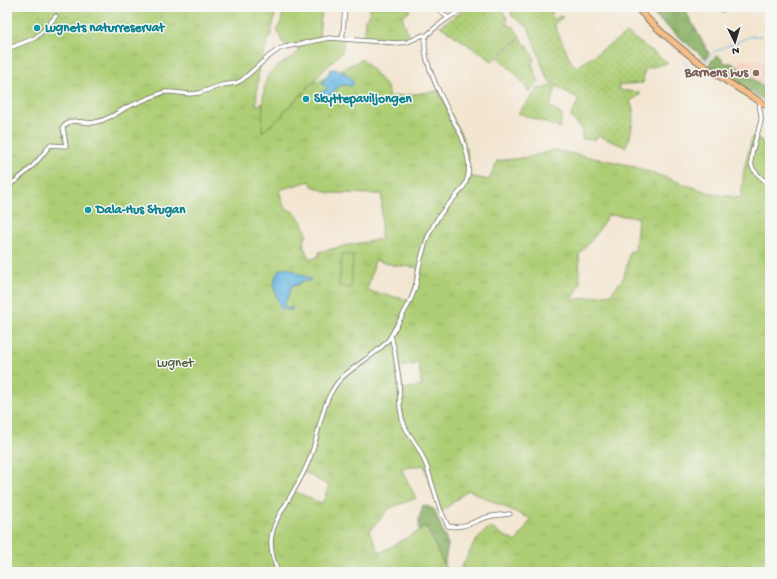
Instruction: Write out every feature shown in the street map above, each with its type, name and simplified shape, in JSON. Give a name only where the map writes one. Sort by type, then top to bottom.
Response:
[{"type":"highway","points":[[636,7],[663,34],[714,74],[770,107]]},
{"type":"street","points":[[342,38],[345,7]]},
{"type":"street","points":[[436,7],[448,18]]},
{"type":"street","points":[[278,572],[272,554],[271,545],[273,530],[276,520],[311,456],[326,404],[338,383],[356,366],[375,352],[391,336],[414,294],[423,251],[429,233],[445,208],[464,186],[467,178],[469,170],[465,145],[432,75],[427,60],[424,42],[426,36],[434,28],[467,7]]},
{"type":"street","points":[[7,49],[35,38],[56,16]]},
{"type":"street","points":[[7,187],[29,170],[39,160],[50,145],[66,146],[63,127],[71,121],[92,123],[103,120],[126,107],[164,92],[195,94],[203,93],[222,85],[236,83],[242,80],[268,56],[279,49],[321,38],[342,38],[397,43],[408,42],[423,35],[426,36]]},
{"type":"street","points":[[760,101],[759,106],[761,119],[752,151],[752,166],[761,178],[770,185]]},
{"type":"street","points":[[391,336],[399,380],[402,419],[427,467],[440,510],[448,526],[463,526],[487,517],[510,514]]},
{"type":"shaded area","name":"Barnens hus","points":[[740,60],[770,60],[770,87],[748,77],[735,68]]},
{"type":"green space","name":"Lugnet","points":[[7,7],[271,7],[275,15],[271,34],[259,65],[256,105],[272,102],[363,59],[387,87],[389,97],[439,91],[463,138],[468,157],[468,176],[489,180],[497,161],[530,157],[554,150],[629,165],[713,194],[741,198],[744,170],[752,138],[761,140],[770,157],[770,572],[455,572],[460,569],[475,542],[489,527],[516,542],[531,519],[468,490],[440,513],[424,465],[401,469],[416,498],[390,508],[369,531],[380,553],[426,527],[447,572],[7,572]],"holes":[[[310,181],[312,186],[330,193],[382,194],[381,239],[319,252],[319,256],[310,260],[303,245],[307,234],[303,224],[293,212],[284,207],[279,190]],[[608,215],[638,217],[635,251],[630,251],[624,277],[611,294],[572,300],[580,284],[579,254],[595,236]],[[375,260],[393,265],[418,268],[416,283],[410,300],[367,291]],[[418,363],[422,386],[402,389],[399,368]],[[304,472],[329,486],[322,504],[294,491]]]},
{"type":"green space","points":[[276,7],[322,7],[319,36],[344,39],[342,52],[284,111],[282,116],[262,132],[264,92],[267,78],[273,70],[293,57],[300,50],[283,43],[277,30],[282,20],[282,15]]},
{"type":"green space","points":[[370,7],[409,7],[410,11],[402,16],[409,36],[392,40],[364,38],[365,19],[369,16]]},
{"type":"green space","points":[[476,7],[500,7],[507,18],[507,25],[514,27],[520,37],[492,61],[440,26],[463,11]]},
{"type":"green space","points":[[509,7],[549,7],[553,11],[551,16],[554,20],[560,16],[563,17],[554,24],[571,62],[577,67],[627,33],[668,63],[645,69],[643,83],[618,85],[620,90],[639,92],[640,95],[630,101],[634,112],[630,138],[625,147],[599,136],[595,140],[582,139],[582,128],[570,117],[579,99],[556,86],[550,106],[562,115],[560,128],[518,113],[539,88],[544,89],[552,84],[546,76],[528,27],[512,16]]},
{"type":"green space","points":[[645,7],[692,7],[686,12],[709,53],[706,59],[681,39]]},
{"type":"green space","points":[[521,38],[523,43],[529,46],[529,50],[534,57],[532,64],[539,82],[529,92],[515,74],[498,58]]},
{"type":"green space","points":[[718,55],[725,63],[732,63],[764,87],[770,87],[770,103],[711,68],[708,65]]},
{"type":"green space","points":[[342,254],[353,255],[351,288],[339,286]]},
{"type":"green space","points":[[423,505],[434,509],[448,545],[444,566],[448,572],[438,572],[419,539],[419,519]]},
{"type":"water","points":[[333,69],[346,73],[354,83],[351,86],[341,85],[331,94],[331,96],[326,99],[322,99],[318,94],[327,89],[327,87],[323,85],[322,81],[326,78],[330,70]]},
{"type":"water","points":[[288,267],[291,270],[294,270],[311,279],[310,281],[301,281],[298,285],[291,287],[284,307],[293,308],[292,310],[281,310],[274,288],[275,277],[280,269]]},
{"type":"waterway","points":[[713,52],[751,36],[761,36]]},
{"type":"waterway","points":[[704,63],[712,54]]},
{"type":"waterway","points":[[683,61],[693,70],[698,70],[701,68]]},
{"type":"place","name":"Lugnets naturreservat","points":[[37,28]]},
{"type":"place","name":"Barnens hus","points":[[756,73]]},
{"type":"place","name":"Skyttepaviljongen","points":[[306,99]]},
{"type":"place","name":"Dala-Hus Stugan","points":[[88,210]]}]
